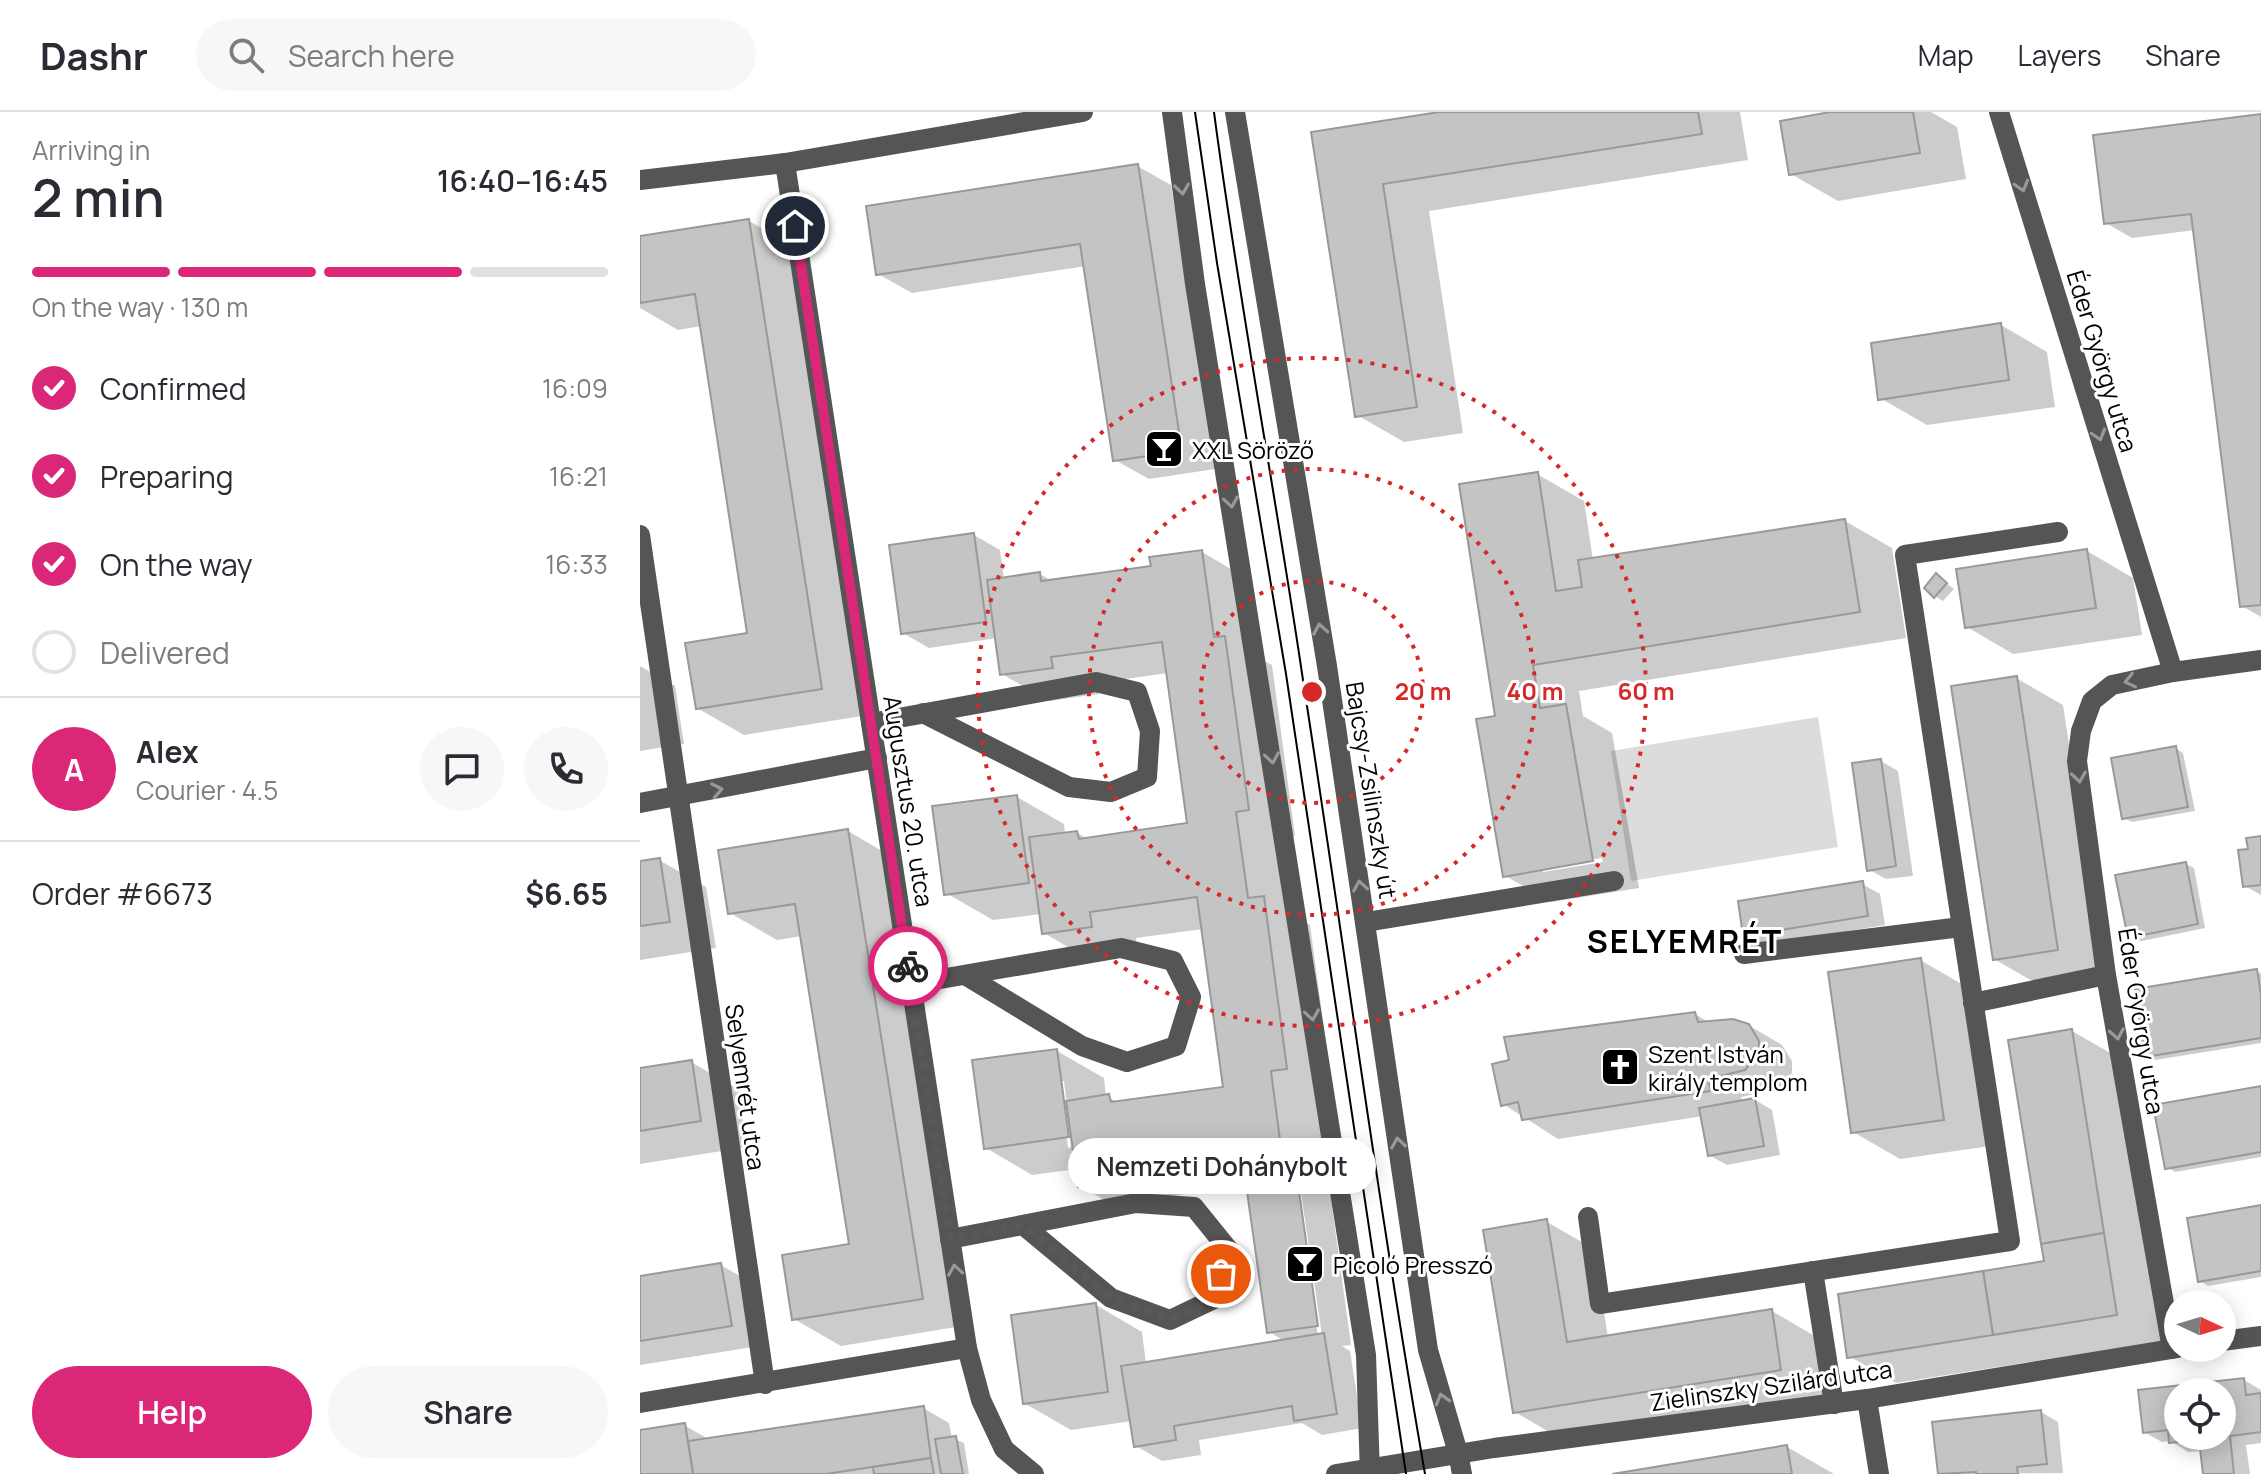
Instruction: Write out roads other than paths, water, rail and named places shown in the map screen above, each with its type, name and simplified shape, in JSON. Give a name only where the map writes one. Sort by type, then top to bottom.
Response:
[{"type":"street","points":[[640,180],[785,163],[1083,112]]},
{"type":"street","points":[[1172,112],[1195,284],[1366,1355],[1370,1471],[1336,1474]]},
{"type":"street","name":"Bajcsy-Zsilinszky út","points":[[1235,112],[1366,922],[1428,1350],[1460,1464]]},
{"type":"street","name":"Éder György utca","points":[[1999,112],[2173,672],[2112,685],[2092,701],[2081,731],[2077,761],[2106,975],[2164,1290]]},
{"type":"street","name":"Augusztus 20. utca","points":[[785,163],[967,1348],[981,1400],[1004,1449],[1034,1474]]},
{"type":"street","points":[[1588,1217],[1600,1304],[2010,1241],[1905,555],[2058,532]]},
{"type":"street","name":"Selyemrét utca","points":[[640,535],[765,1384]]},
{"type":"street","points":[[2173,672],[2261,660]]},
{"type":"street","points":[[871,723],[923,713],[1096,682],[1137,692],[1150,731],[1147,777],[1111,792],[1069,787],[923,713]]},
{"type":"street","points":[[640,803],[877,758]]},
{"type":"street","points":[[1366,922],[1614,881]]},
{"type":"street","points":[[1744,954],[1961,927]]},
{"type":"street","points":[[911,984],[1121,948],[1173,961],[1191,997],[1176,1046],[1127,1062],[1082,1046],[965,975]]},
{"type":"street","points":[[1973,1003],[2106,975]]},
{"type":"street","points":[[950,1239],[1136,1203],[1194,1207],[1228,1249],[1214,1299],[1170,1320],[1111,1298],[1023,1225]]},
{"type":"street","points":[[1813,1271],[1834,1404]]},
{"type":"street","points":[[2236,1339],[2261,1336]]},
{"type":"street","points":[[640,1403],[967,1348]]},
{"type":"street","name":"Zielinszky Szilárd utca","points":[[1370,1471],[1460,1464],[2164,1350]]},
{"type":"street","points":[[1867,1399],[1879,1474]]},
{"type":"tram line","points":[[1195,112],[1217,263],[1286,674],[1406,1474]]},
{"type":"tram line","points":[[1214,112],[1425,1474]]},
{"type":"place","name":"XXL Söröző","points":[[1164,449]]},
{"type":"place","name":"Szent István király templom","points":[[1620,1067]]},
{"type":"place","name":"Picoló Presszó","points":[[1305,1264]]},
{"type":"place","name":"Nemzeti Dohánybolt","points":[[1221,1274]]},
{"type":"district","name":"SELYEMRÉT","points":[[1685,941]]}]
